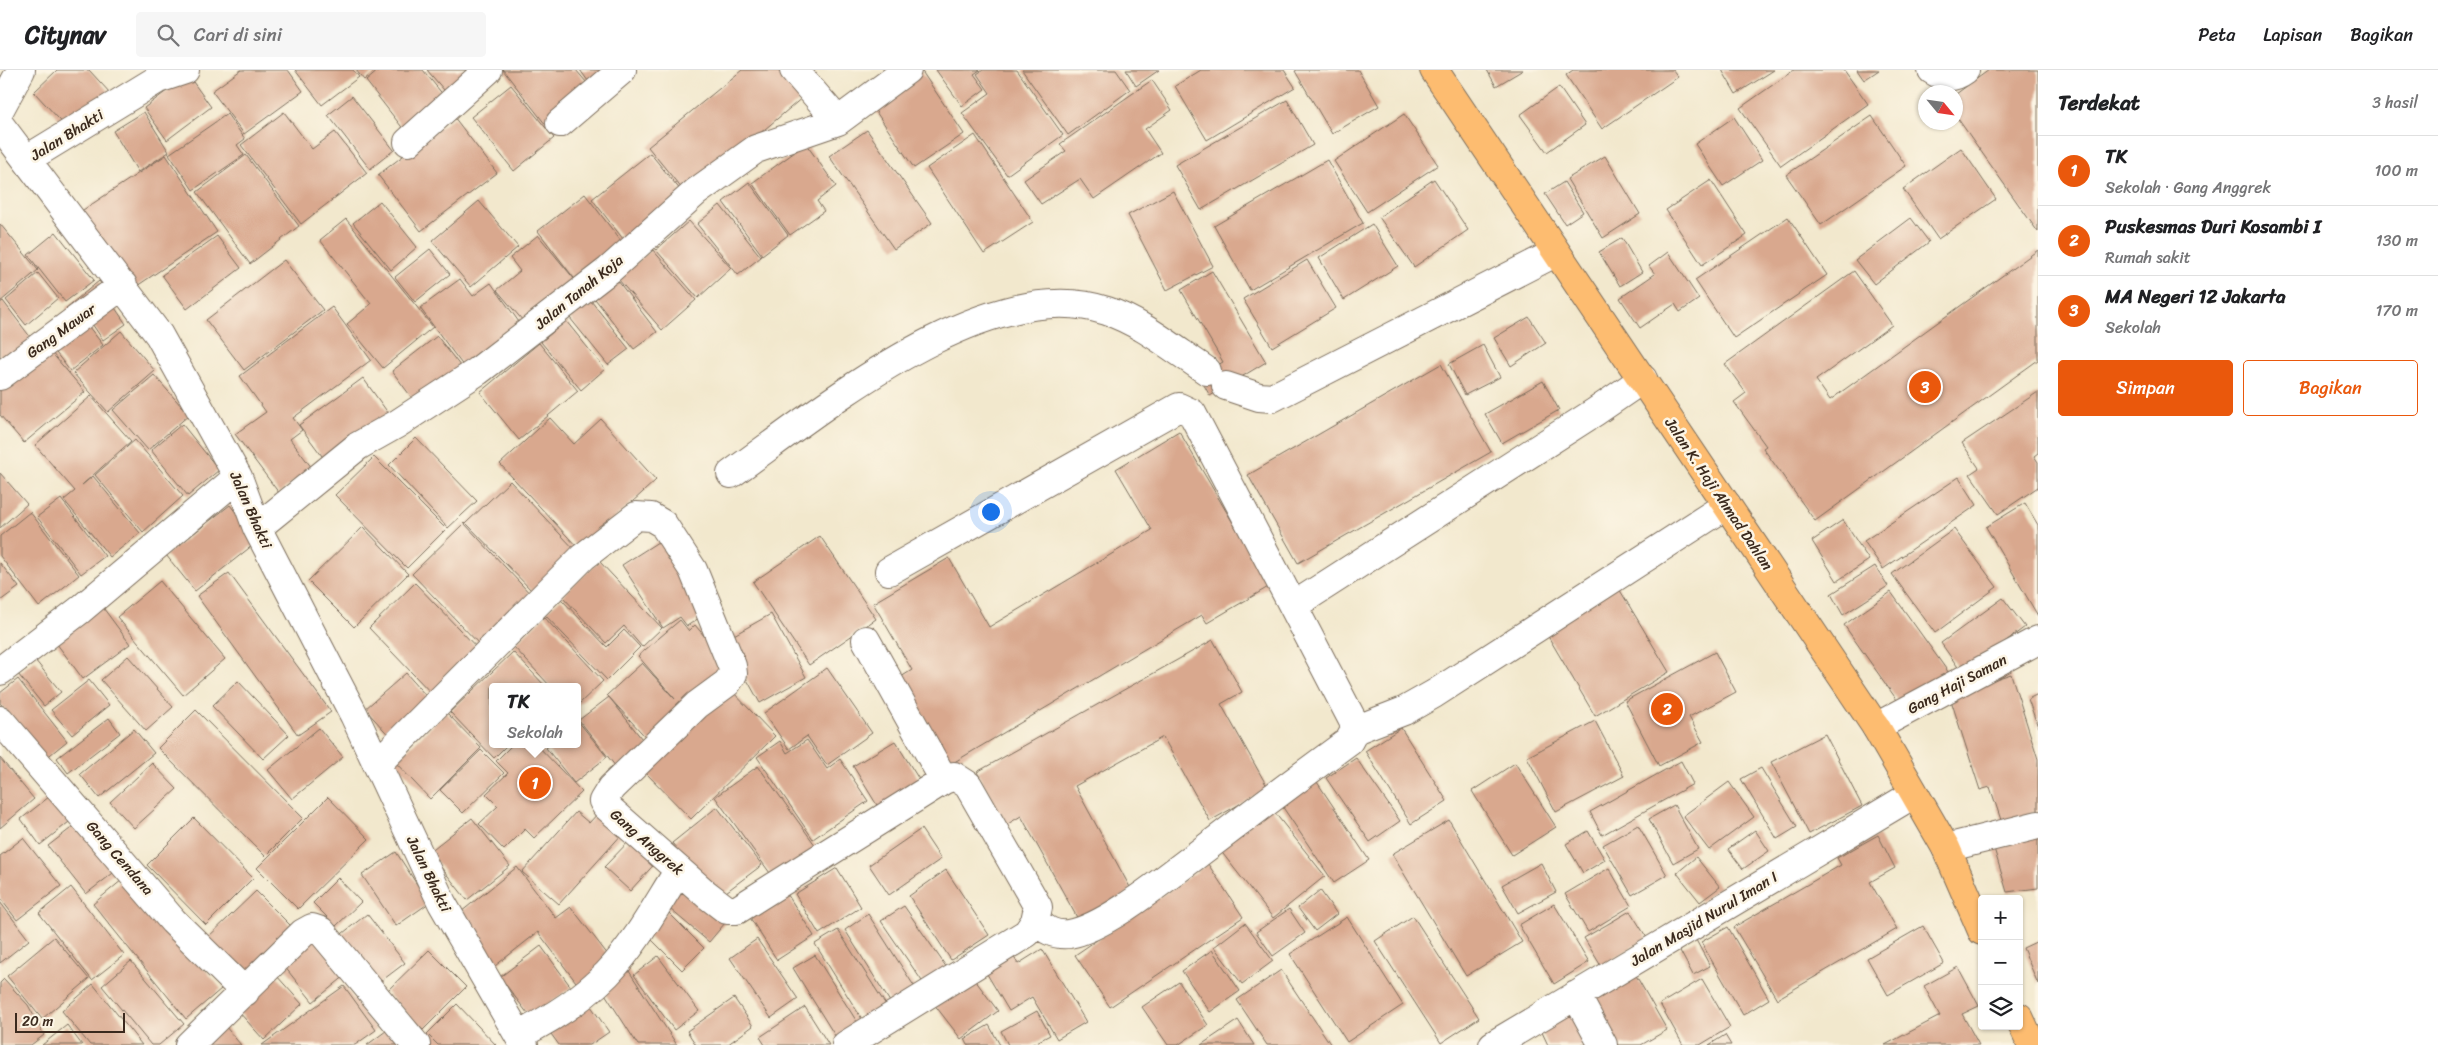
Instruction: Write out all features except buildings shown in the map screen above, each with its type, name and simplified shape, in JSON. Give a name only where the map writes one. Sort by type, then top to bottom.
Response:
[{"type":"main road","name":"Jalan K. Haji Ahmad Dahlan","points":[[1434,70],[1555,253],[1876,727],[1946,848],[1978,922]]},
{"type":"main road","points":[[2023,1025],[2032,1045]]},
{"type":"street","points":[[0,109],[21,70]]},
{"type":"street","name":"Jalan Bhakti","points":[[185,70],[158,78],[26,159],[159,335],[238,477],[257,528],[377,764],[442,903],[521,1040]]},
{"type":"street","points":[[408,142],[488,70]]},
{"type":"street","points":[[560,123],[622,70]]},
{"type":"street","points":[[794,70],[838,121]]},
{"type":"street","name":"Jalan Tanah Koja","points":[[257,528],[358,446],[397,424],[478,372],[609,270],[696,192],[756,149],[838,121],[907,70]]},
{"type":"street","points":[[1932,70],[1948,77],[1958,75],[1965,70]]},
{"type":"street","points":[[0,125],[26,159]]},
{"type":"street","points":[[731,474],[877,370],[927,342],[983,319],[1024,307],[1074,303],[1107,311],[1147,331],[1216,378],[1259,397],[1272,398],[1555,253]]},
{"type":"street","name":"Gang Mawar","points":[[0,376],[122,285]]},
{"type":"street","points":[[1293,606],[1642,380]]},
{"type":"street","points":[[889,571],[1179,407],[1192,413],[1353,721],[1355,730]]},
{"type":"street","points":[[0,671],[80,610],[238,477]]},
{"type":"street","points":[[1035,920],[1047,930],[1056,934],[1068,934],[1088,929],[1155,886],[1349,741],[1355,730],[1404,711],[1434,694],[1727,505]]},
{"type":"street","name":"Gang Anggrek","points":[[377,764],[583,557],[636,516],[651,517],[663,524],[693,570],[732,666],[733,674],[727,683],[697,706],[610,788],[603,801],[606,806],[679,870],[727,910],[738,910],[944,780]]},
{"type":"street","points":[[846,1045],[1027,933],[1035,920],[1038,907],[968,785],[954,776],[944,780],[866,640]]},
{"type":"street","name":"Gang Haji Saman","points":[[1876,727],[2038,640]]},
{"type":"street","name":"Gang Cendana","points":[[0,720],[173,921],[245,992]]},
{"type":"street","name":"Jalan Masjid Nurul Iman I","points":[[1493,1045],[1914,794]]},
{"type":"street","points":[[1946,848],[2038,825]]},
{"type":"street","points":[[521,1040],[591,989],[608,972],[679,870]]},
{"type":"street","points":[[189,1045],[245,992],[302,933],[312,928],[321,932],[416,1045]]},
{"type":"street","points":[[1576,995],[1603,1045]]},
{"type":"place","name":"MA Negeri 12 Jakarta","points":[[1925,387]]},
{"type":"place","name":"Puskesmas Duri Kosambi I","points":[[1667,709]]},
{"type":"place","name":"TK","points":[[535,783]]}]
